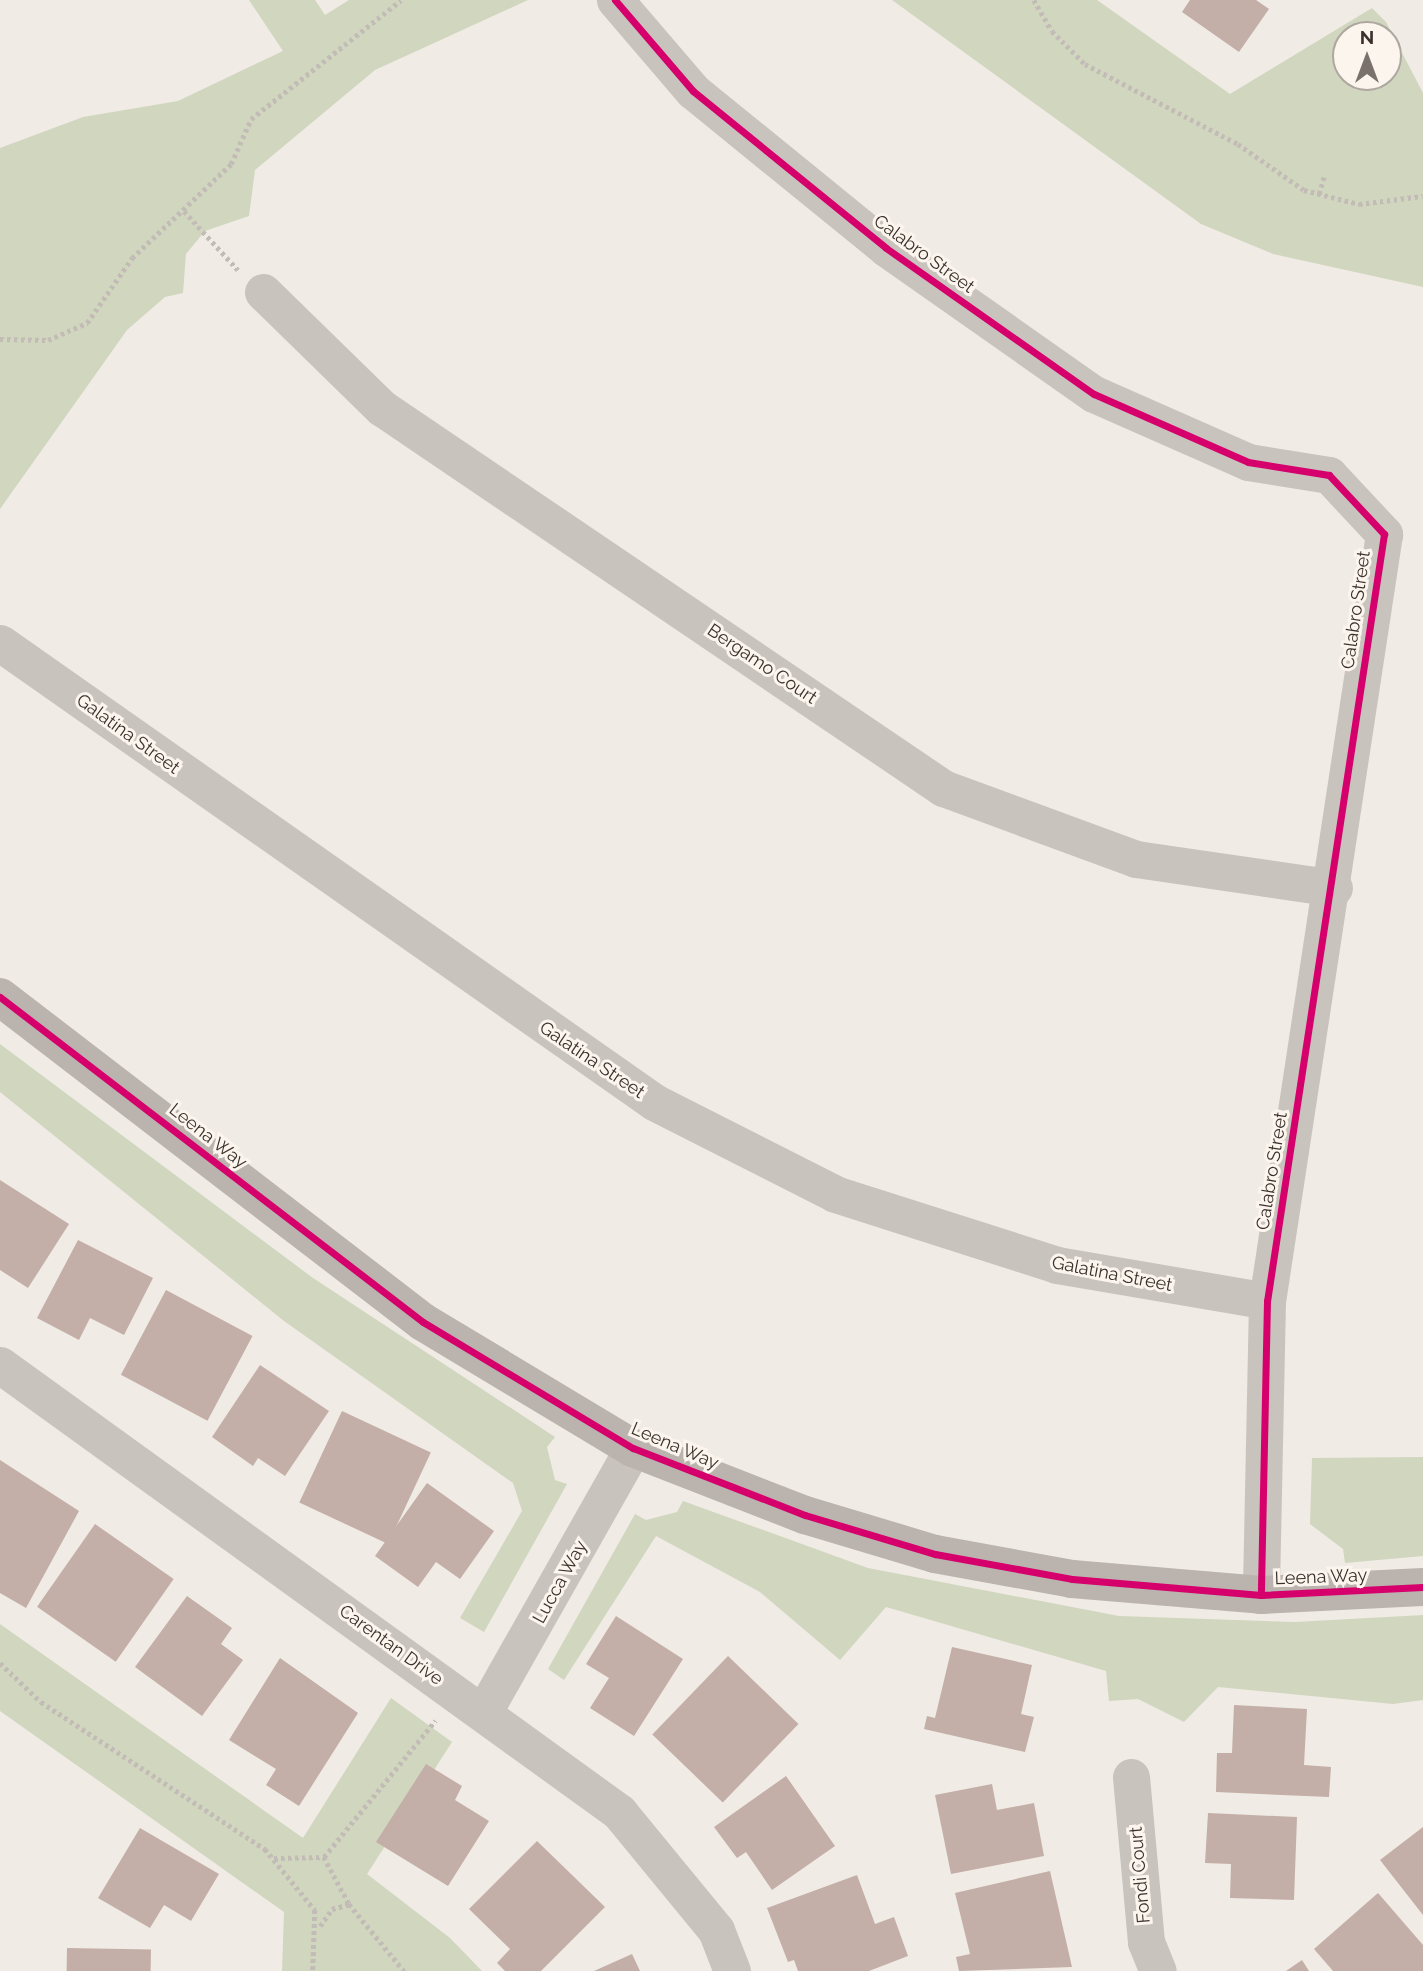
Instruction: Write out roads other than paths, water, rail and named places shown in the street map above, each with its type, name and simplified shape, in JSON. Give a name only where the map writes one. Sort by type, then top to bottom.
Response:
[{"type":"street","name":"Calabro Street","points":[[615,0],[694,91],[886,248],[1083,386],[1248,462],[1329,475],[1384,534],[1334,888],[1267,1301],[1261,1595]]},
{"type":"street","name":"Bergamo Court","points":[[263,292],[382,408],[943,788],[1136,859],[1334,888]]},
{"type":"street","name":"Galatina Street","points":[[0,643],[654,1102],[835,1194],[1057,1265],[1267,1301]]},
{"type":"street","name":"Leena Way","points":[[0,997],[423,1322],[633,1448],[805,1515],[935,1554],[1072,1579],[1261,1595],[1423,1587]]},
{"type":"street","name":"Carentan Drive","points":[[0,1365],[619,1812],[716,1930],[733,1971]]},
{"type":"street","name":"Lucca Way","points":[[483,1713],[633,1448]]},
{"type":"street","name":"Fondi Court","points":[[1131,1777],[1146,1942],[1158,1971]]}]
